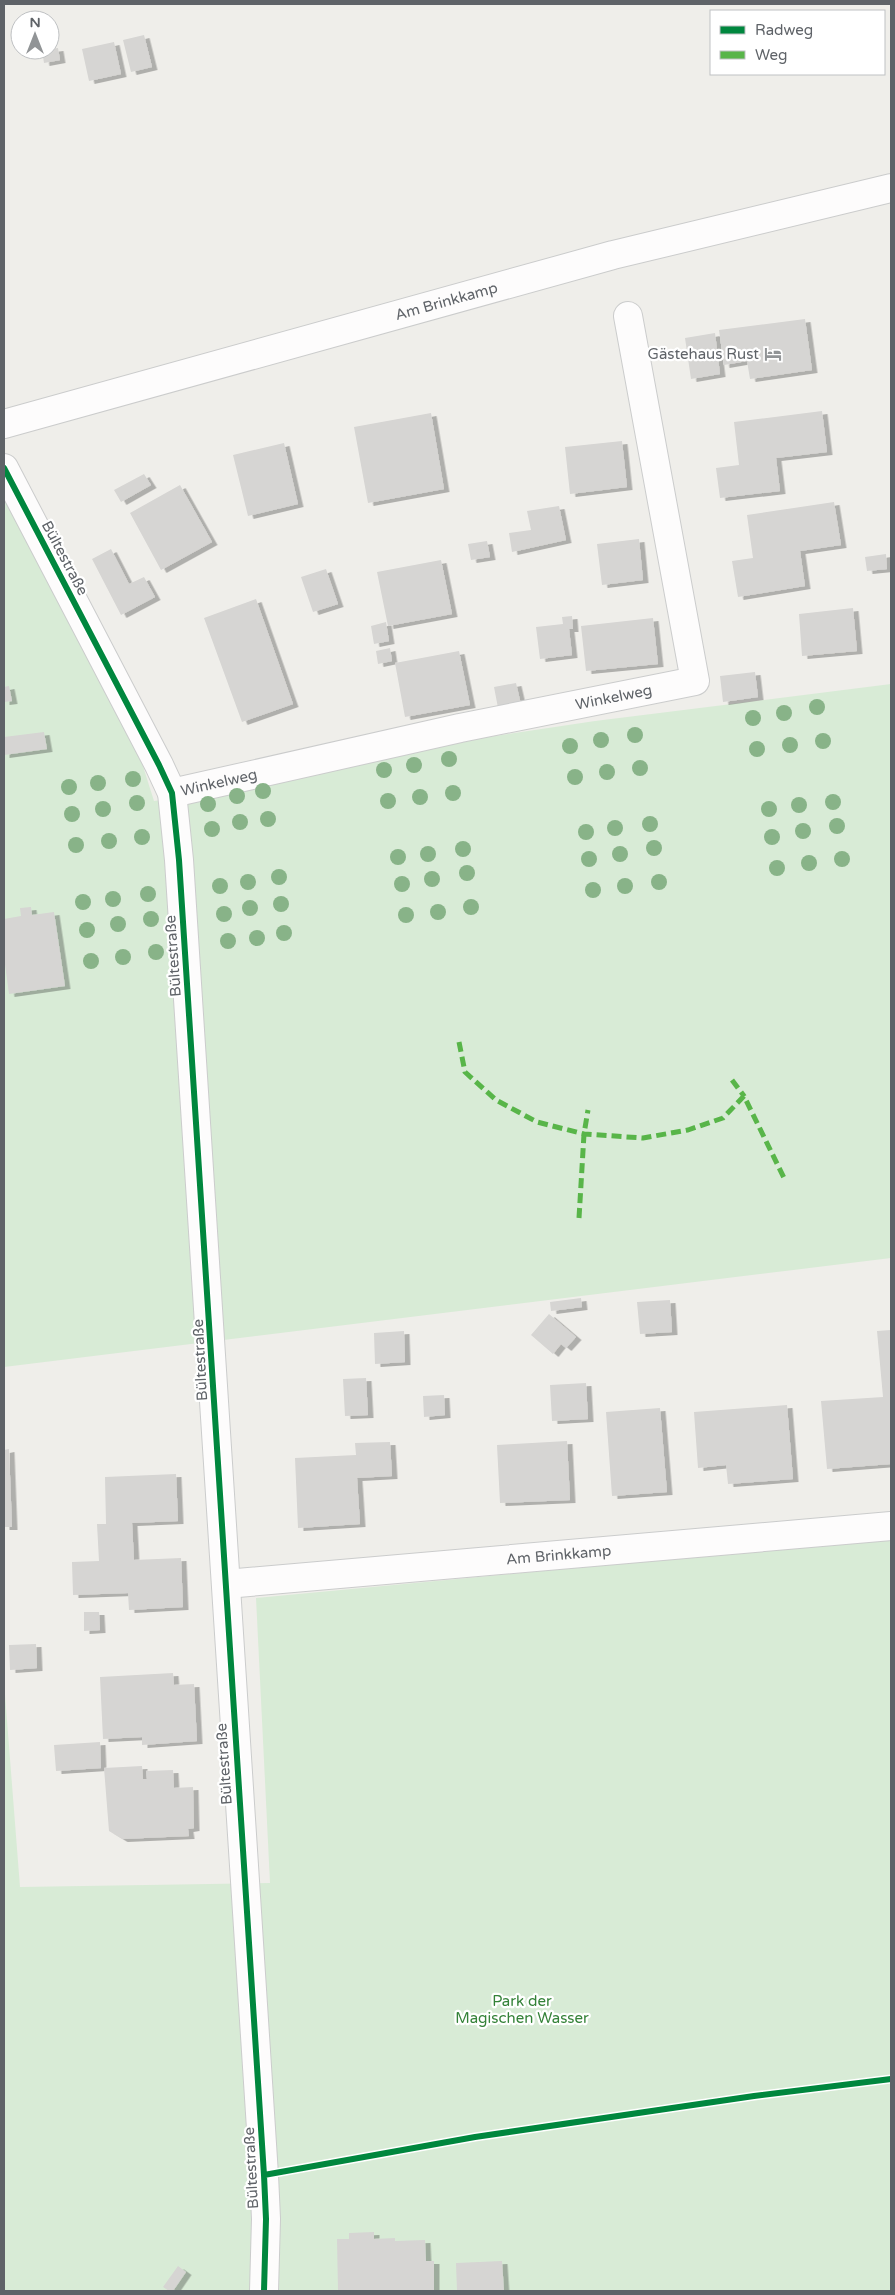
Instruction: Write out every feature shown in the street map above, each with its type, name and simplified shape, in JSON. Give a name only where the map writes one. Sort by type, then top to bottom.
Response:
[{"type":"street","name":"Am Brinkkamp","points":[[4,424],[613,255],[891,188]]},
{"type":"street","name":"Winkelweg","points":[[172,793],[460,728],[695,681],[628,316]]},
{"type":"street","name":"Bültestraße","points":[[4,468],[159,764],[172,793],[180,860],[265,2193],[264,2291]]},
{"type":"street","name":"Am Brinkkamp","points":[[226,1584],[891,1526]]},
{"type":"green space","points":[[4,483],[142,763],[154,801],[197,795],[394,751],[595,721],[891,684],[891,1258],[4,1367]]},
{"type":"green space","name":"Park der Magischen Wasser","points":[[891,1538],[891,2291],[4,2291],[4,1682],[20,1887],[270,1883],[256,1598]]},
{"type":"building","points":[[144,35],[152,67],[131,72],[123,40]]},
{"type":"building","points":[[114,42],[121,74],[89,81],[82,49]]},
{"type":"building","points":[[44,60],[60,60],[44,63]]},
{"type":"building","points":[[805,319],[812,370],[750,379],[747,361],[724,365],[719,330]]},
{"type":"building","points":[[715,333],[720,374],[691,379],[685,338]]},
{"type":"building","points":[[822,411],[827,452],[776,458],[780,491],[720,498],[716,468],[739,465],[734,422]]},
{"type":"building","points":[[431,413],[444,489],[368,503],[354,427]]},
{"type":"building","points":[[622,441],[627,487],[570,494],[565,447]]},
{"type":"building","points":[[284,443],[298,504],[248,516],[233,455]]},
{"type":"building","points":[[144,474],[151,485],[121,502],[114,490]]},
{"type":"building","points":[[180,485],[212,542],[161,570],[130,513]]},
{"type":"building","points":[[834,502],[841,545],[800,551],[805,586],[738,597],[732,561],[753,558],[747,515]]},
{"type":"building","points":[[559,506],[566,540],[512,552],[509,533],[531,530],[527,511]]},
{"type":"building","points":[[639,539],[643,580],[602,585],[597,544]]},
{"type":"building","points":[[487,541],[490,557],[471,560],[468,544]]},
{"type":"building","points":[[111,549],[129,584],[144,577],[155,597],[121,615],[92,559]]},
{"type":"building","points":[[886,554],[887,569],[867,571],[865,557]]},
{"type":"building","points":[[441,560],[452,614],[388,626],[377,572]]},
{"type":"building","points":[[326,569],[338,604],[313,612],[301,577]]},
{"type":"building","points":[[256,599],[293,704],[242,722],[204,618]]},
{"type":"building","points":[[853,608],[857,651],[802,656],[799,614]]},
{"type":"building","points":[[572,616],[573,629],[569,629],[572,655],[540,659],[536,627],[563,624],[562,617]]},
{"type":"building","points":[[653,618],[658,664],[586,671],[581,626]]},
{"type":"building","points":[[386,622],[389,641],[374,644],[371,626]]},
{"type":"building","points":[[390,648],[392,661],[378,664],[376,651]]},
{"type":"building","points":[[459,651],[470,705],[405,717],[395,663]]},
{"type":"building","points":[[755,672],[758,697],[723,702],[720,676]]},
{"type":"building","points":[[516,683],[522,709],[499,713],[494,687]]},
{"type":"building","points":[[9,686],[12,701],[4,702],[4,687]]},
{"type":"building","points":[[44,732],[47,749],[4,755],[4,737]]},
{"type":"building","points":[[31,907],[32,915],[54,912],[65,986],[9,994],[4,957],[4,919],[21,916],[20,908]]},
{"type":"building","points":[[581,1298],[582,1307],[551,1311],[550,1302]]},
{"type":"building","points":[[670,1300],[672,1332],[640,1334],[637,1302]]},
{"type":"building","points":[[549,1314],[576,1337],[566,1348],[561,1344],[553,1354],[531,1335]]},
{"type":"building","points":[[891,1330],[891,1464],[827,1469],[821,1401],[883,1397],[877,1331]]},
{"type":"building","points":[[404,1331],[405,1362],[375,1364],[374,1333]]},
{"type":"building","points":[[366,1378],[368,1415],[345,1416],[343,1379]]},
{"type":"building","points":[[586,1383],[588,1419],[552,1421],[550,1385]]},
{"type":"building","points":[[444,1395],[445,1415],[424,1417],[423,1396]]},
{"type":"building","points":[[787,1405],[793,1479],[728,1484],[726,1465],[698,1468],[694,1412]]},
{"type":"building","points":[[660,1408],[667,1492],[612,1496],[606,1412]]},
{"type":"building","points":[[567,1441],[570,1500],[500,1503],[497,1445]]},
{"type":"building","points":[[390,1442],[392,1476],[357,1478],[360,1524],[298,1528],[295,1458],[356,1455],[355,1443]]},
{"type":"building","points":[[9,1449],[12,1527],[4,1527],[4,1450]]},
{"type":"building","points":[[176,1474],[178,1521],[132,1523],[134,1560],[181,1558],[183,1607],[129,1610],[128,1593],[73,1595],[72,1562],[99,1561],[97,1524],[106,1524],[105,1477]]},
{"type":"building","points":[[84,1612],[99,1612],[100,1630],[84,1631]]},
{"type":"building","points":[[36,1644],[37,1668],[10,1670],[9,1645]]},
{"type":"building","points":[[173,1673],[174,1685],[194,1684],[197,1741],[142,1745],[142,1737],[103,1739],[100,1677]]},
{"type":"building","points":[[100,1742],[101,1768],[56,1771],[54,1745]]},
{"type":"building","points":[[142,1766],[143,1779],[147,1779],[146,1771],[173,1770],[174,1788],[193,1787],[194,1828],[188,1829],[189,1836],[122,1839],[109,1831],[104,1768]]},
{"type":"building","points":[[374,2232],[374,2239],[395,2238],[395,2241],[425,2240],[426,2261],[434,2261],[434,2291],[338,2291],[337,2239],[349,2239],[349,2233]]},
{"type":"building","points":[[502,2261],[504,2291],[457,2291],[456,2263]]},
{"type":"building","points":[[178,2266],[186,2272],[173,2291],[169,2291],[163,2287]]},
{"type":"marked path","points":[[459,1042],[465,1072],[496,1100],[537,1122],[584,1134],[643,1138],[688,1130],[723,1118],[744,1096],[785,1180]]},
{"type":"marked path","points":[[732,1080],[744,1096]]},
{"type":"marked path","points":[[579,1218],[584,1134],[588,1110]]},
{"type":"cycle path","points":[[4,468],[172,793],[179,860],[264,2175],[266,2219],[264,2291]]},
{"type":"cycle path","points":[[264,2175],[475,2137],[754,2096],[891,2079]]},
{"type":"place","name":"Gästehaus Rust","points":[[773,354]]}]
